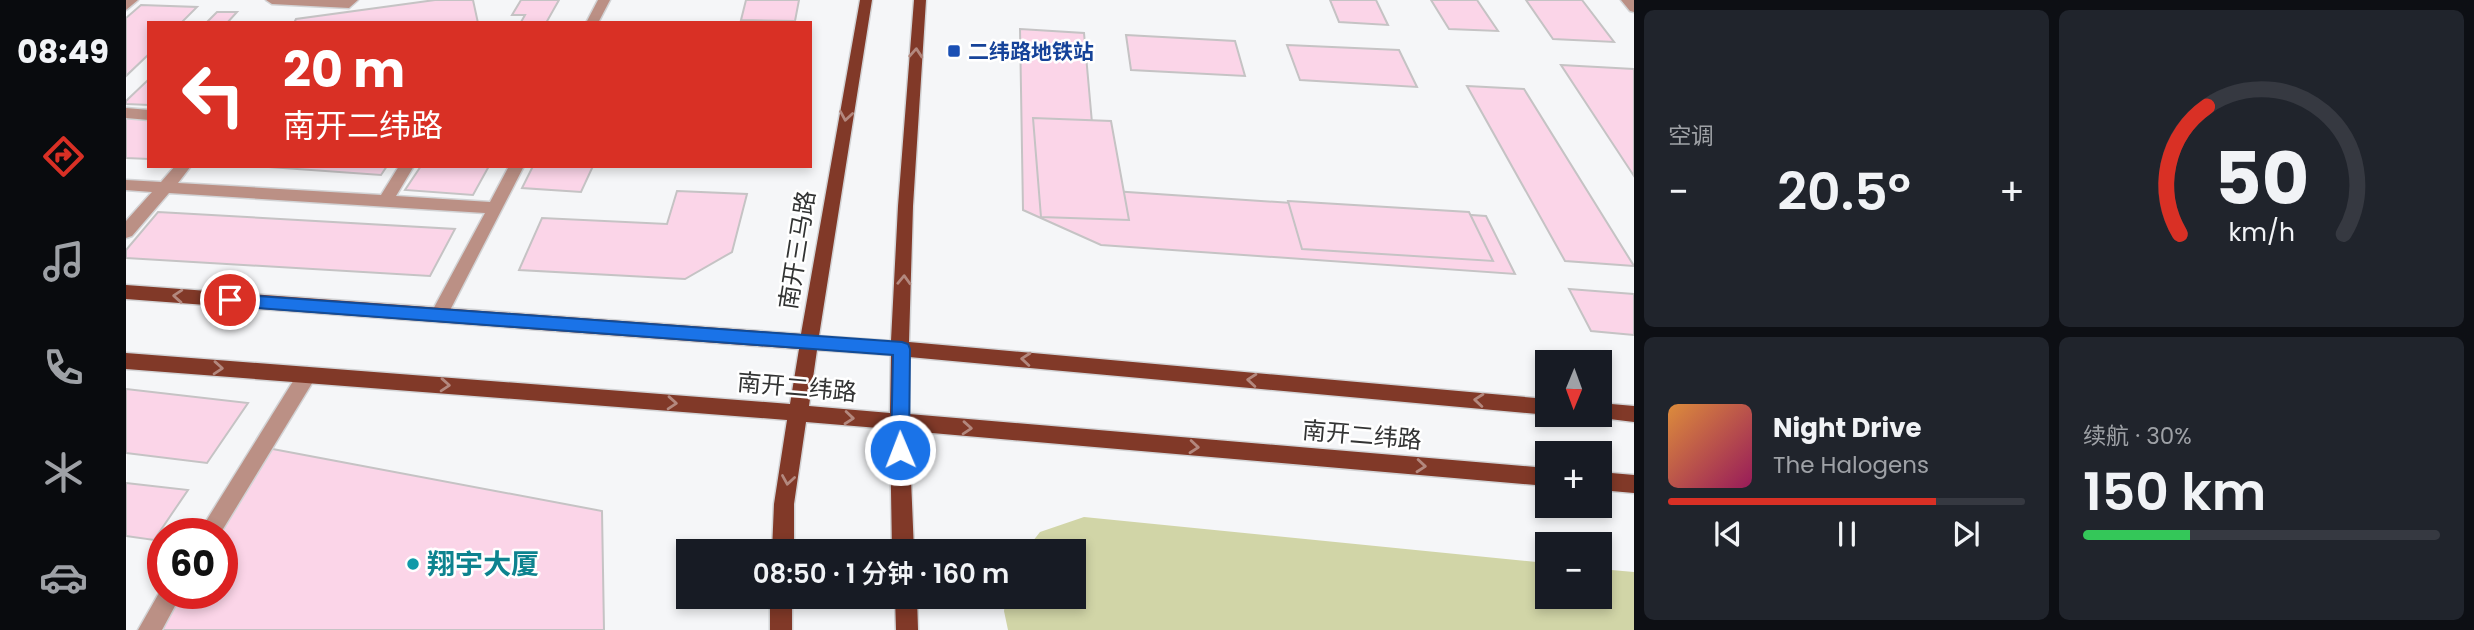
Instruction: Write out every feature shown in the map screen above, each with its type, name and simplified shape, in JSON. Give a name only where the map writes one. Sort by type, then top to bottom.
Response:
[{"type":"main road","name":"南开三马路","points":[[783,539],[784,504],[808,342],[866,0]]},
{"type":"main road","points":[[903,539],[899,422],[920,0]]},
{"type":"main road","name":"南开二纬路","points":[[126,292],[902,349],[1535,406]]},
{"type":"main road","name":"南开二纬路","points":[[126,361],[798,413],[1535,476]]},
{"type":"main road","points":[[1612,412],[1634,415]]},
{"type":"main road","points":[[1612,482],[1634,484]]},
{"type":"main road","points":[[780,630],[781,609]]},
{"type":"main road","points":[[907,609],[908,630]]},
{"type":"street","points":[[126,6],[132,0]]},
{"type":"street","points":[[272,0],[349,4],[352,0]]},
{"type":"street","points":[[593,21],[604,0]]},
{"type":"street","points":[[1628,0],[1634,8]]},
{"type":"street","points":[[126,113],[147,115]]},
{"type":"street","points":[[126,232],[182,168]]},
{"type":"street","points":[[385,201],[406,168]]},
{"type":"street","points":[[439,315],[516,168]]},
{"type":"street","points":[[126,185],[495,208]]},
{"type":"street","points":[[218,518],[306,375]]},
{"type":"street","points":[[149,630],[161,609]]},
{"type":"green space","points":[[1084,517],[1535,562],[1535,609],[1612,609],[1612,570],[1634,572],[1634,630],[1008,630],[1004,609],[1086,609],[1086,539],[1034,539],[1040,532]]},
{"type":"building","points":[[435,0],[473,0],[478,21],[295,21]]},
{"type":"building","points":[[521,0],[559,0],[547,21],[522,21],[525,15],[512,15]]},
{"type":"building","points":[[746,0],[799,0],[795,21],[741,20]]},
{"type":"building","points":[[1330,0],[1376,0],[1388,25],[1339,22]]},
{"type":"building","points":[[1431,0],[1477,0],[1498,31],[1449,29]]},
{"type":"building","points":[[1526,0],[1582,0],[1614,42],[1553,39]]},
{"type":"building","points":[[141,5],[197,7],[183,21],[147,21],[147,56],[126,76],[126,18]]},
{"type":"building","points":[[217,12],[237,12],[229,21],[208,21]]},
{"type":"building","points":[[1020,29],[1084,33],[1098,190],[1486,216],[1515,274],[1101,245],[1023,210]]},
{"type":"building","points":[[1126,35],[1235,41],[1245,76],[1131,70]]},
{"type":"building","points":[[1287,45],[1399,50],[1417,87],[1300,80]]},
{"type":"building","points":[[1561,65],[1634,69],[1634,176]]},
{"type":"building","points":[[147,81],[147,105],[126,104]]},
{"type":"building","points":[[1467,86],[1524,89],[1634,266],[1565,261]]},
{"type":"building","points":[[126,116],[147,117],[147,159],[126,158]]},
{"type":"building","points":[[1033,118],[1111,121],[1129,220],[1041,217]]},
{"type":"building","points":[[283,168],[386,168],[381,175]]},
{"type":"building","points":[[420,168],[488,168],[473,195],[405,190]]},
{"type":"building","points":[[532,168],[592,168],[581,192],[522,188]]},
{"type":"building","points":[[677,191],[747,194],[732,252],[685,279],[519,270],[542,218],[667,224]]},
{"type":"building","points":[[1288,201],[1469,212],[1493,261],[1302,249]]},
{"type":"building","points":[[158,212],[455,229],[430,276],[126,258],[126,250]]},
{"type":"building","points":[[1569,289],[1634,294],[1634,335],[1591,331]]},
{"type":"building","points":[[126,389],[248,403],[207,463],[126,453]]},
{"type":"building","name":"翔宇大厦","points":[[262,447],[602,511],[604,630],[149,630],[161,609],[238,609],[238,518],[218,518]]},
{"type":"building","points":[[126,483],[188,490],[169,518],[147,518],[147,539],[126,536]]},
{"type":"place","name":"二纬路地铁站","points":[[954,51]]},
{"type":"place","name":"翔宇大厦","points":[[413,564]]},
{"type":"route","points":[[230,300],[902,349],[900,450]]}]
